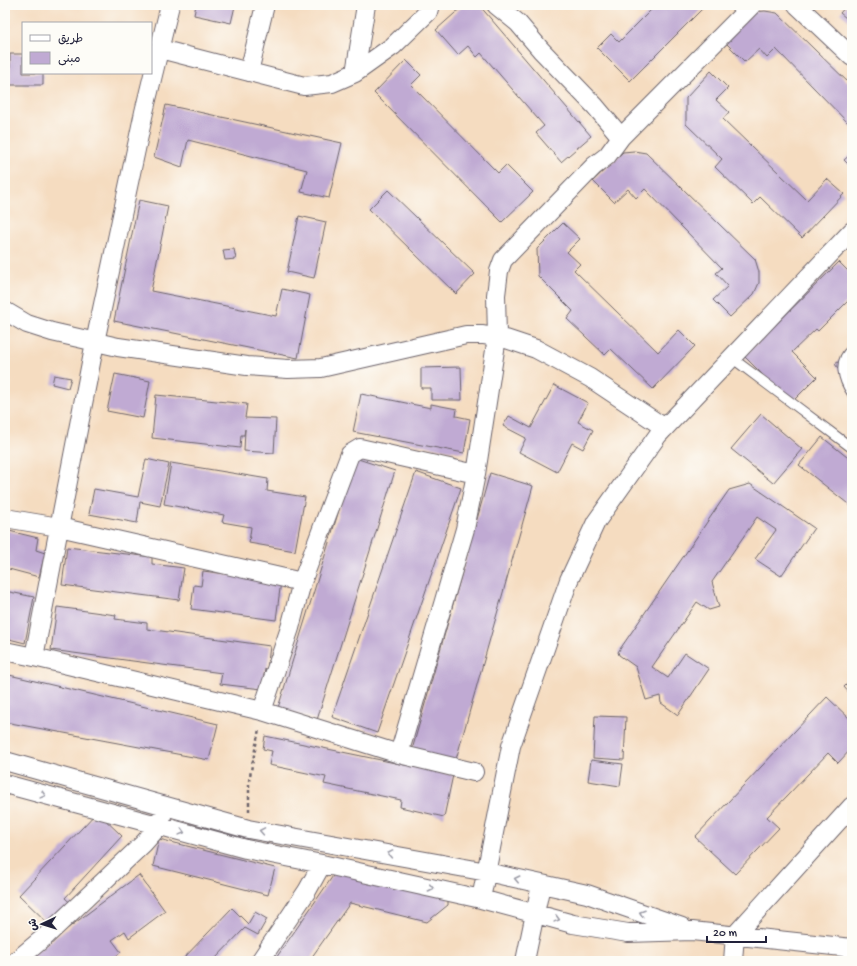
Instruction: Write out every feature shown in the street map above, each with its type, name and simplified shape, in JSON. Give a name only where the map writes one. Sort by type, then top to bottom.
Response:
[{"type":"street","points":[[34,657],[95,342],[144,112],[170,5]]},
{"type":"street","points":[[249,72],[265,5]]},
{"type":"street","points":[[355,73],[366,5]]},
{"type":"street","points":[[160,49],[304,86],[332,83],[355,73],[393,46],[428,12],[430,5]]},
{"type":"street","points":[[496,5],[518,23],[541,50],[595,106],[621,137]]},
{"type":"street","points":[[400,754],[465,529],[476,474],[497,337],[496,294],[499,271],[503,260],[594,166],[607,156],[621,137],[752,5]]},
{"type":"street","points":[[797,5],[852,57]]},
{"type":"street","points":[[481,899],[512,746],[569,580],[596,522],[658,435],[852,231]]},
{"type":"street","points":[[5,311],[27,324],[52,332],[118,347],[247,366],[288,369],[321,368],[466,334],[497,337],[536,349],[583,374],[665,428]]},
{"type":"street","points":[[262,711],[290,628],[302,582],[350,454],[360,448],[476,474]]},
{"type":"street","points":[[5,518],[59,527],[302,582]]},
{"type":"street","points":[[5,651],[262,711],[400,754],[474,772]]},
{"type":"street","points":[[5,761],[248,829],[487,872],[587,894],[692,931]]},
{"type":"street","points":[[5,784],[246,849],[481,899],[573,924],[628,933],[692,931],[852,948]]},
{"type":"street","points":[[16,961],[47,935],[142,844],[159,826],[166,806]]},
{"type":"street","points":[[733,961],[735,935],[849,813]]},
{"type":"street","points":[[260,961],[307,890],[322,864]]},
{"type":"street","points":[[525,961],[541,885]]},
{"type":"lane","points":[[852,349],[847,353],[843,363],[843,373],[847,386],[852,393]]},
{"type":"lane","points":[[732,358],[852,448]]},
{"type":"path","points":[[248,829],[249,781],[262,711]]},
{"type":"building","points":[[196,5],[235,6],[231,23],[194,15]]},
{"type":"building","points":[[464,5],[479,5],[591,136],[561,162],[536,133],[544,126],[481,53],[477,57],[468,46],[458,55],[436,30]]},
{"type":"building","points":[[656,5],[699,5],[702,9],[630,81],[597,48],[611,34],[619,42]]},
{"type":"building","points":[[847,5],[852,5],[852,23],[840,13]]},
{"type":"building","points":[[765,11],[777,13],[852,86],[852,127],[776,49],[767,58],[759,49],[745,62],[724,41],[754,12]]},
{"type":"building","points":[[10,54],[22,54],[22,74],[43,74],[43,85],[10,85]]},
{"type":"building","points":[[406,60],[421,75],[411,85],[498,173],[506,165],[533,192],[502,222],[374,93]]},
{"type":"building","points":[[711,71],[728,88],[716,100],[729,112],[723,119],[807,200],[827,179],[844,194],[802,238],[760,197],[753,204],[715,167],[722,159],[686,124],[686,98]]},
{"type":"building","points":[[166,105],[342,143],[329,198],[301,192],[307,170],[188,140],[182,167],[154,157]]},
{"type":"building","points":[[634,151],[646,153],[755,259],[759,272],[759,283],[754,294],[730,317],[713,300],[728,286],[716,273],[722,268],[645,189],[636,198],[628,189],[614,202],[593,181],[623,152]]},
{"type":"building","points":[[852,153],[852,168],[844,160]]},
{"type":"building","points":[[388,190],[475,274],[456,294],[369,209]]},
{"type":"building","points":[[139,200],[168,206],[151,291],[276,316],[282,289],[310,295],[298,358],[114,321]]},
{"type":"building","points":[[299,216],[326,222],[314,278],[287,272]]},
{"type":"building","points":[[563,223],[580,239],[567,252],[580,264],[574,270],[658,352],[679,330],[695,346],[653,389],[611,349],[605,355],[567,319],[573,311],[538,276],[537,249]]},
{"type":"building","points":[[234,249],[236,259],[225,260],[223,250]]},
{"type":"building","points":[[839,262],[850,273],[852,271],[852,297],[818,331],[816,329],[792,352],[817,377],[791,403],[744,356]]},
{"type":"building","points":[[852,352],[852,388],[835,364]]},
{"type":"building","points":[[461,367],[462,400],[431,400],[431,388],[421,388],[421,368]]},
{"type":"building","points":[[115,374],[150,381],[143,418],[107,411]]},
{"type":"building","points":[[54,375],[71,378],[68,388],[52,384]]},
{"type":"building","points":[[554,385],[588,403],[578,422],[593,430],[583,449],[572,443],[557,472],[519,452],[526,438],[503,426],[509,416],[531,428]]},
{"type":"building","points":[[361,394],[431,408],[431,404],[457,409],[456,416],[470,419],[464,453],[353,432]]},
{"type":"building","points":[[156,395],[247,404],[245,418],[276,419],[274,453],[244,451],[245,429],[244,435],[241,435],[240,448],[152,438]]},
{"type":"building","points":[[761,414],[802,449],[773,483],[731,449]]},
{"type":"building","points":[[822,437],[852,461],[852,507],[799,465]]},
{"type":"building","points":[[355,458],[395,471],[317,720],[278,708]]},
{"type":"building","points":[[146,459],[169,464],[160,506],[140,502],[137,523],[89,514],[94,489],[138,497]]},
{"type":"building","points":[[171,463],[268,479],[267,491],[305,497],[295,551],[249,543],[251,527],[222,522],[224,515],[164,504]]},
{"type":"building","points":[[416,472],[461,488],[377,733],[332,717]]},
{"type":"building","points":[[490,473],[533,486],[455,763],[412,750]]},
{"type":"building","points":[[750,484],[814,528],[781,576],[755,559],[776,530],[757,517],[712,582],[719,607],[709,610],[697,602],[652,667],[668,678],[685,653],[709,669],[678,715],[661,703],[660,696],[646,700],[636,667],[619,655],[618,652],[729,490]]},
{"type":"building","points":[[5,530],[38,538],[36,550],[45,553],[39,577],[5,568]]},
{"type":"building","points":[[67,547],[152,557],[152,564],[184,568],[179,600],[62,585]]},
{"type":"building","points":[[203,571],[281,581],[276,620],[191,609],[194,585],[201,586]]},
{"type":"building","points":[[5,591],[34,597],[25,643],[5,638]]},
{"type":"building","points":[[57,607],[116,615],[115,619],[147,623],[147,629],[270,646],[267,670],[265,669],[262,689],[220,684],[222,673],[51,650]]},
{"type":"building","points":[[5,674],[218,724],[209,760],[5,722]]},
{"type":"building","points":[[852,679],[852,696],[844,687]]},
{"type":"building","points":[[827,697],[852,721],[852,748],[838,763],[828,753],[767,817],[779,828],[735,874],[695,837]]},
{"type":"building","points":[[595,716],[626,717],[624,760],[593,758]]},
{"type":"building","points":[[265,736],[453,775],[444,817],[400,807],[401,800],[324,784],[326,777],[269,765],[272,751],[263,749]]},
{"type":"building","points":[[591,760],[623,764],[620,786],[588,781]]},
{"type":"building","points":[[97,812],[122,836],[65,898],[75,907],[54,929],[19,895]]},
{"type":"building","points":[[159,839],[275,868],[268,895],[153,866]]},
{"type":"building","points":[[337,870],[448,896],[448,905],[427,922],[350,903],[309,961],[274,961]]},
{"type":"building","points":[[139,875],[165,911],[129,938],[125,931],[112,940],[121,952],[110,961],[24,961]]},
{"type":"building","points":[[232,908],[248,924],[255,912],[267,919],[258,935],[245,928],[213,961],[181,961]]}]
